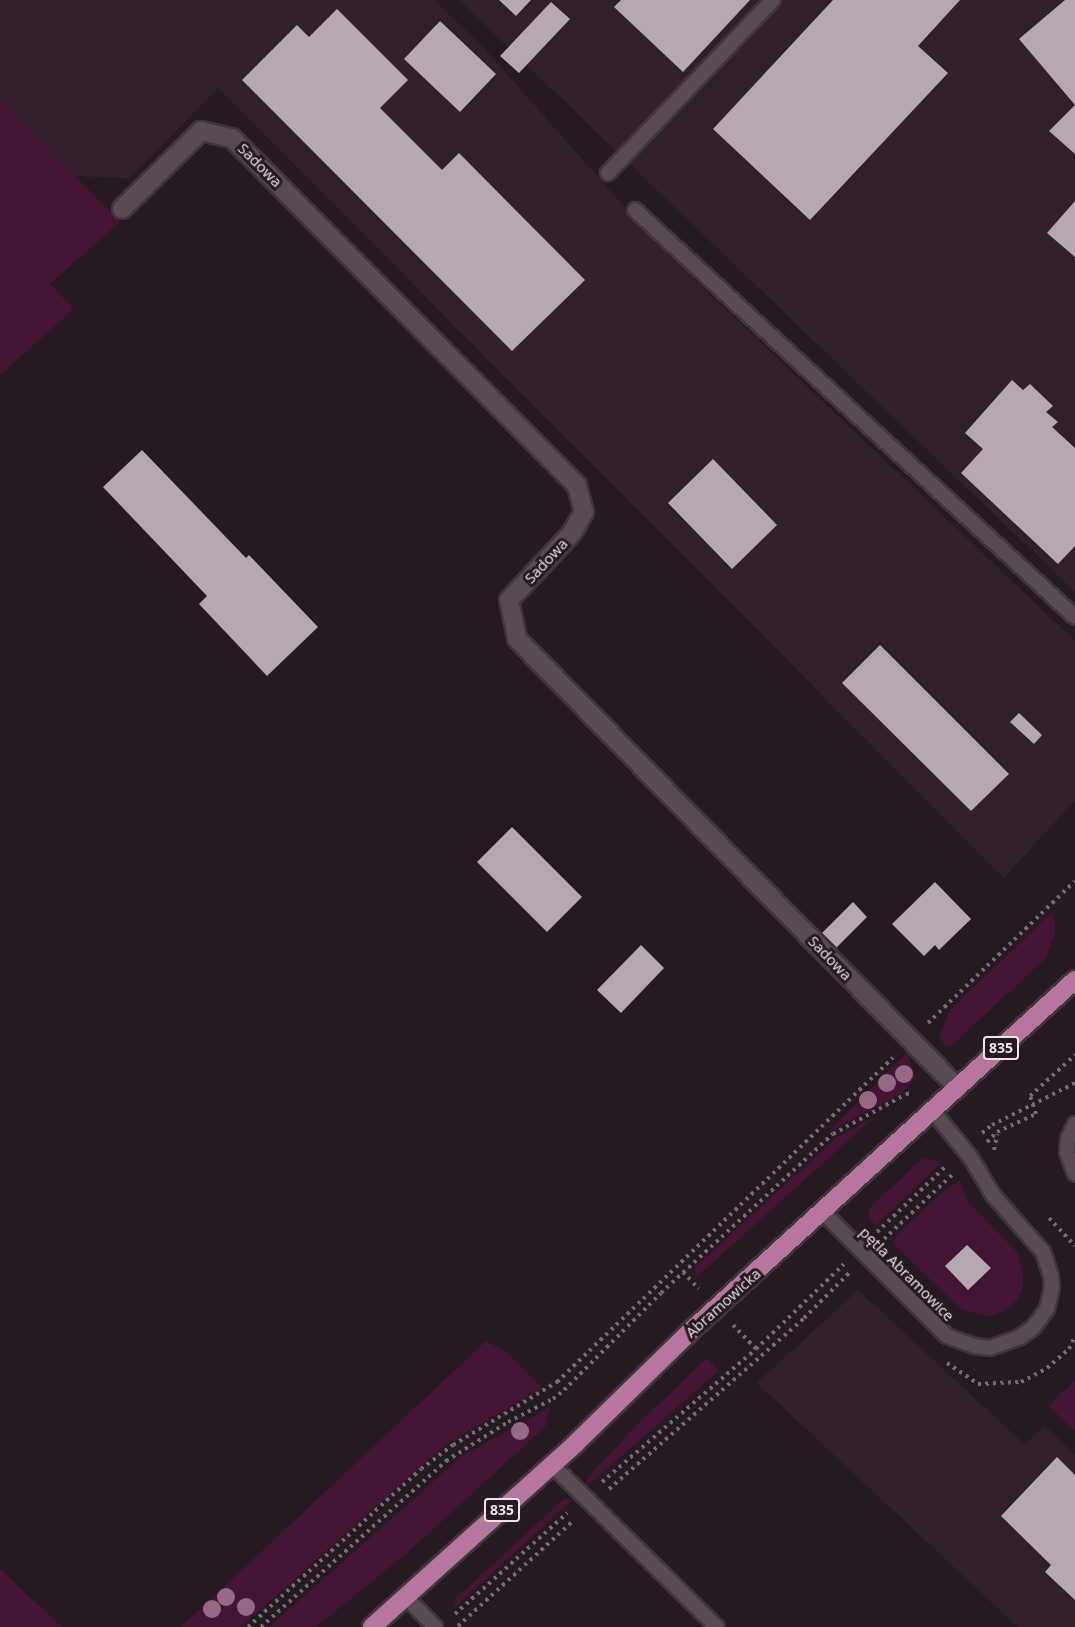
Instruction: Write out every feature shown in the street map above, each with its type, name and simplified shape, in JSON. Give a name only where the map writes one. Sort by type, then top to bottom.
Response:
[{"type":"main road","name":"Abramowicka","points":[[372,1627],[552,1465],[695,1327],[1075,980]]},
{"type":"street","name":"Sadowa","points":[[122,209],[201,131],[232,138],[577,486],[584,512],[572,533],[509,600],[517,639],[911,1041],[956,1090]]},
{"type":"lane","points":[[608,174],[773,0]]},
{"type":"lane","points":[[635,210],[1075,617]]},
{"type":"lane","name":"pętla Abramowice","points":[[822,1212],[939,1330],[955,1340],[990,1348],[1020,1337],[1033,1328],[1041,1320],[1050,1299],[1052,1288],[1048,1265],[1035,1240],[983,1181],[967,1153],[933,1111]]},
{"type":"lane","points":[[1075,1124],[1068,1139],[1067,1152],[1075,1174]]},
{"type":"lane","points":[[552,1465],[717,1627]]},
{"type":"lane","points":[[406,1597],[435,1627]]},
{"type":"path","points":[[248,1627],[429,1463],[453,1445],[557,1382],[654,1287],[795,1156],[1075,881]]},
{"type":"path","points":[[449,1619],[804,1318],[862,1253],[967,1153],[997,1132],[1036,1114],[1030,1096],[1075,1055]]},
{"type":"path","points":[[456,1627],[588,1500],[862,1253],[967,1153],[992,1125],[1075,1083]]},
{"type":"path","points":[[261,1627],[446,1461],[508,1422],[553,1399],[564,1390],[661,1293],[833,1134],[906,1094],[956,1090]]},
{"type":"path","points":[[996,1157],[994,1149],[997,1132]]},
{"type":"path","points":[[1041,1210],[1075,1246]]},
{"type":"shaded area","points":[[0,0],[434,0],[484,48],[656,243],[1075,641],[1075,800],[1004,878],[218,88],[130,178],[76,176],[0,98]]},
{"type":"shaded area","points":[[459,0],[1075,0],[1075,592]]},
{"type":"shaded area","points":[[0,98],[120,222],[50,284],[74,309],[0,375]]},
{"type":"shaded area","points":[[1051,913],[1055,921],[1055,933],[1046,958],[951,1046],[946,1045],[939,1038],[950,1010]]},
{"type":"shaded area","points":[[907,1053],[916,1079],[899,1095],[827,1133]]},
{"type":"shaded area","points":[[873,1118],[697,1277],[694,1273],[695,1267],[837,1137]]},
{"type":"shaded area","points":[[923,1158],[942,1162],[875,1226],[869,1219],[868,1209]]},
{"type":"shaded area","points":[[960,1180],[968,1202],[1017,1252],[1023,1273],[1023,1287],[1018,1299],[1005,1311],[990,1316],[979,1315],[960,1308],[893,1244],[896,1235],[947,1188]]},
{"type":"shaded area","points":[[858,1290],[1025,1445],[1044,1425],[1075,1455],[1075,1627],[1018,1627],[757,1383]]},
{"type":"shaded area","points":[[486,1341],[505,1351],[542,1388],[445,1445],[241,1627],[181,1627]]},
{"type":"shaded area","points":[[707,1358],[719,1371],[587,1486],[587,1478],[639,1423]]},
{"type":"shaded area","points":[[1075,1380],[1075,1431],[1048,1406]]},
{"type":"shaded area","points":[[550,1407],[545,1427],[407,1553],[316,1627],[269,1627],[462,1456]]},
{"type":"shaded area","points":[[565,1498],[572,1500],[452,1610],[456,1598]]},
{"type":"shaded area","points":[[0,1569],[62,1627],[0,1627]]},
{"type":"building","points":[[499,0],[531,0],[516,16]]},
{"type":"building","points":[[621,0],[750,0],[683,72],[614,7]]},
{"type":"building","points":[[833,0],[960,0],[918,46],[948,73],[810,220],[713,129]]},
{"type":"building","points":[[1065,0],[1075,0],[1075,105],[1019,39]]},
{"type":"building","points":[[551,2],[570,19],[519,73],[500,56]]},
{"type":"building","points":[[337,9],[408,80],[380,108],[442,170],[459,153],[585,280],[512,351],[242,80],[297,25],[309,37]]},
{"type":"building","points":[[440,21],[496,74],[460,112],[404,59]]},
{"type":"building","points":[[1075,105],[1075,154],[1049,131]]},
{"type":"building","points":[[1075,201],[1075,257],[1047,233]]},
{"type":"building","points":[[1012,380],[1023,390],[1030,384],[1053,406],[1046,412],[1058,422],[1052,427],[1075,448],[1075,546],[1058,564],[961,473],[983,449],[965,433]]},
{"type":"building","points":[[142,450],[246,558],[249,555],[318,627],[267,676],[199,604],[207,596],[103,487]]},
{"type":"building","points":[[713,459],[777,525],[732,569],[668,503]]},
{"type":"building","points":[[880,645],[1009,774],[971,811],[842,683]]},
{"type":"building","points":[[1019,713],[1042,735],[1034,744],[1010,722]]},
{"type":"building","points":[[512,827],[582,897],[547,932],[477,862]]},
{"type":"building","points":[[935,882],[971,919],[939,950],[935,945],[924,956],[892,924]]},
{"type":"building","points":[[853,902],[867,917],[835,949],[820,935]]},
{"type":"building","points":[[641,945],[664,968],[621,1013],[597,990]]},
{"type":"building","points":[[967,1245],[991,1268],[968,1290],[945,1266]]},
{"type":"building","points":[[1057,1457],[1075,1475],[1075,1600],[1045,1572],[1051,1565],[1001,1516]]}]
